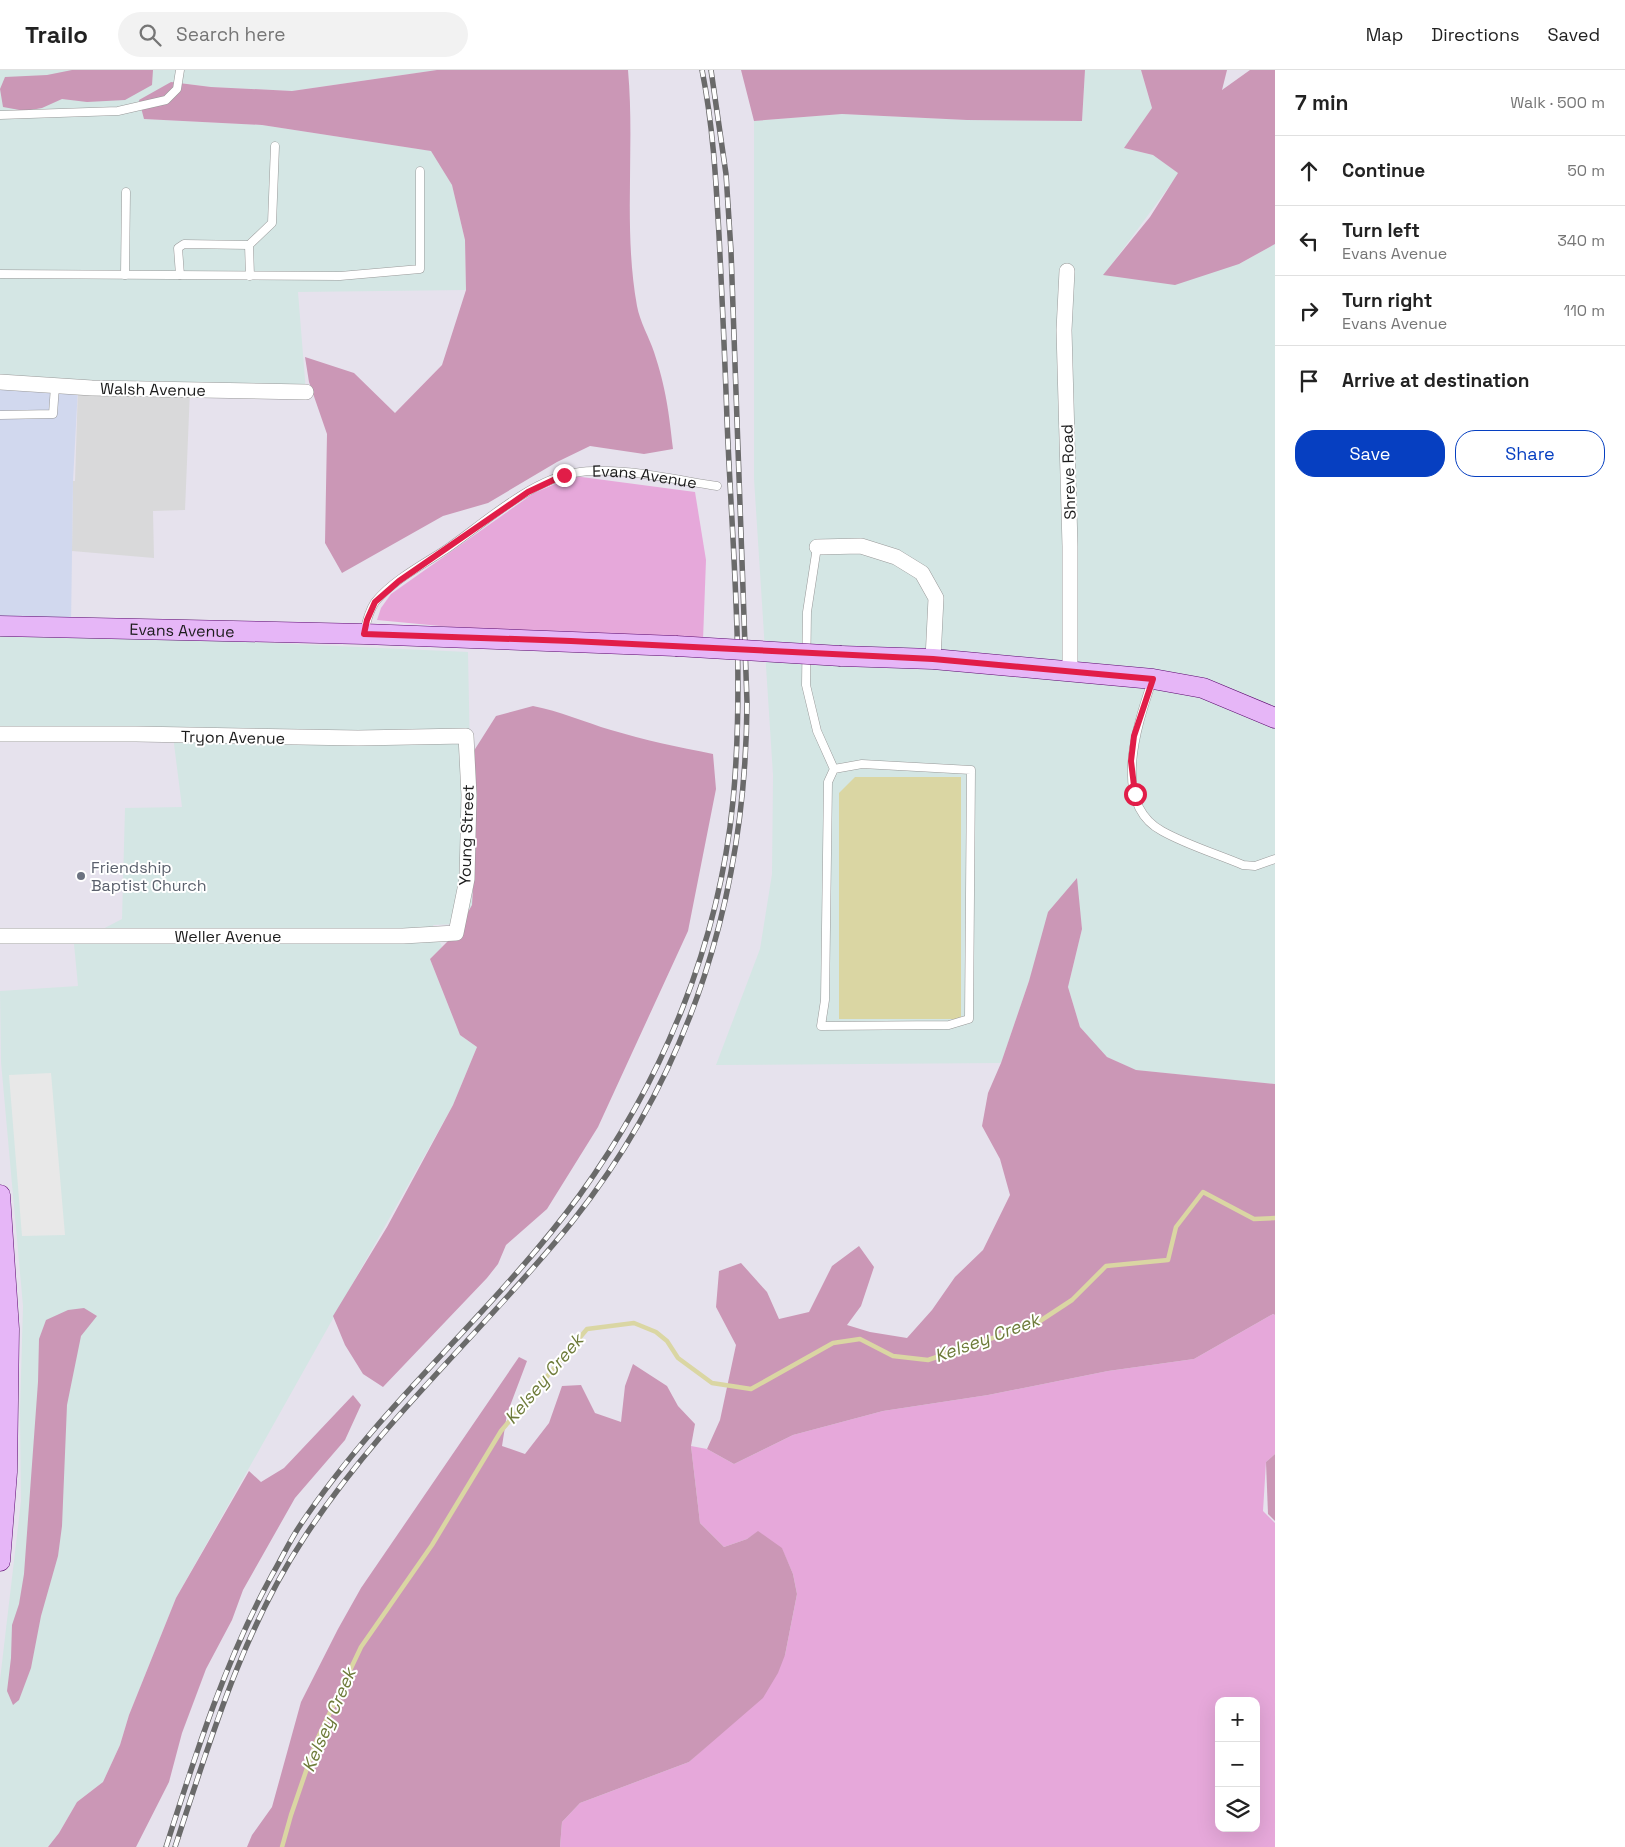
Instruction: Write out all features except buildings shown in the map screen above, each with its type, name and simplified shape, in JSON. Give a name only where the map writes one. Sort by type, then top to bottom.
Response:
[{"type":"street","name":"Shreve Road","points":[[1068,271],[1064,330],[1070,546],[1070,673]]},
{"type":"street","name":"Walsh Avenue","points":[[0,382],[54,386],[306,392]]},
{"type":"street","points":[[817,547],[861,546],[896,557],[922,573],[936,598],[933,659]]},
{"type":"street","name":"Evans Avenue","points":[[0,626],[364,634],[571,641],[841,656],[933,659],[1070,673],[1153,679],[1203,688],[1275,718]]},
{"type":"street","name":"Tryon Avenue","points":[[0,734],[136,734],[358,738],[466,736]]},
{"type":"street","name":"Young Street","points":[[456,933],[467,879],[469,795],[466,736]]},
{"type":"street","name":"Weller Avenue","points":[[0,936],[403,936],[456,933]]},
{"type":"street","points":[[0,1195],[9,1329],[7,1472],[0,1561]]},
{"type":"lane","points":[[0,115],[118,111],[166,100],[177,89],[180,70]]},
{"type":"lane","points":[[180,275],[178,248],[184,244],[249,245],[272,223],[275,146]]},
{"type":"lane","points":[[0,274],[340,276],[406,272],[420,269],[420,171]]},
{"type":"lane","points":[[125,275],[126,192]]},
{"type":"lane","points":[[249,245],[250,276]]},
{"type":"lane","points":[[0,415],[53,414],[54,386]]},
{"type":"lane","name":"Evans Avenue","points":[[364,634],[367,620],[375,602],[399,581],[528,492],[552,479],[576,472],[600,471],[717,486]]},
{"type":"lane","points":[[817,547],[807,612],[806,685],[817,730],[834,769],[828,782],[825,1000],[821,1026],[949,1024],[969,1019],[971,770],[862,764],[834,769]]},
{"type":"lane","points":[[1153,679],[1134,736],[1131,761],[1135,794],[1144,816],[1161,831],[1243,865],[1255,866],[1275,859]]},
{"type":"shaded area","points":[[0,70],[437,70],[292,91],[211,87],[171,82],[144,119],[262,125],[432,151],[452,185],[465,240],[466,290],[298,292],[306,392],[0,382]]},
{"type":"shaded area","points":[[72,70],[153,70],[152,85],[125,100],[87,102],[62,99],[42,108],[25,111],[3,107],[0,89],[5,77],[47,75]]},
{"type":"shaded area","points":[[437,70],[628,70],[630,99],[630,218],[633,277],[638,312],[654,352],[664,389],[673,449],[644,454],[590,446],[557,462],[488,503],[443,516],[342,573],[325,543],[327,434],[309,382],[305,357],[354,373],[395,413],[442,365],[466,290],[465,240],[452,185],[431,151],[262,125],[144,119],[139,100],[171,82],[211,87],[292,91]]},
{"type":"shaded area","points":[[741,70],[1085,70],[1082,121],[967,120],[842,114],[754,121]]},
{"type":"shaded area","points":[[1085,70],[1141,70],[1152,108],[1124,148],[1153,155],[1179,173],[1104,275],[1239,264],[1275,244],[1275,1084],[1135,1070],[1107,1057],[1080,1027],[1068,987],[1082,929],[1076,878],[1029,981],[1001,1063],[716,1065],[760,949],[772,874],[773,775],[754,479],[754,121],[842,114],[967,120],[1082,121]]},
{"type":"shaded area","points":[[1141,70],[1227,70],[1222,90],[1250,70],[1275,70],[1275,244],[1239,264],[1175,285],[1103,275],[1150,217],[1178,173],[1153,155],[1124,148],[1152,108]]},
{"type":"shaded area","points":[[0,382],[78,387],[73,481],[71,627],[0,626]]},
{"type":"shaded area","points":[[78,387],[190,390],[185,510],[153,511],[154,558],[72,551],[73,481],[75,481]]},
{"type":"shaded area","points":[[574,476],[695,492],[706,560],[703,640],[451,627],[377,620],[381,608],[391,594],[534,493]]},
{"type":"shaded area","points":[[11,631],[468,652],[470,757],[474,786],[476,837],[472,905],[461,924],[433,925],[442,947],[430,959],[460,1035],[477,1047],[453,1105],[176,1598],[129,1715],[120,1745],[103,1782],[77,1802],[59,1833],[48,1847],[0,1847],[0,1680],[21,1501],[20,1410],[23,1306],[1,1062],[0,991],[78,986],[74,944],[122,919],[125,808],[182,807],[174,744],[176,730],[0,730],[0,635]]},
{"type":"shaded area","points":[[533,706],[636,737],[713,754],[716,789],[688,931],[598,1127],[547,1209],[506,1245],[498,1264],[487,1278],[383,1387],[363,1374],[345,1345],[333,1316],[387,1227],[453,1105],[477,1047],[460,1035],[430,959],[456,933],[472,905],[476,837],[474,786],[470,757],[496,716]]},
{"type":"shaded area","points":[[855,777],[961,777],[961,1019],[839,1019],[839,793]]},
{"type":"shaded area","points":[[1077,878],[1082,929],[1068,987],[1080,1027],[1107,1057],[1136,1070],[1275,1084],[1275,1315],[1273,1314],[1194,1359],[1108,1371],[988,1395],[883,1411],[793,1435],[734,1464],[707,1449],[720,1420],[736,1345],[716,1307],[719,1271],[741,1263],[767,1292],[779,1319],[809,1312],[832,1266],[859,1246],[874,1267],[861,1306],[847,1325],[870,1332],[907,1338],[932,1310],[955,1277],[983,1250],[1010,1195],[1000,1159],[982,1126],[988,1093],[1001,1063],[1029,981],[1048,912]]},
{"type":"shaded area","points":[[51,1073],[65,1235],[22,1236],[9,1075]]},
{"type":"shaded area","points":[[84,1308],[97,1316],[81,1336],[67,1405],[62,1526],[58,1556],[41,1616],[31,1668],[19,1700],[13,1705],[7,1691],[12,1625],[19,1604],[24,1574],[38,1382],[39,1339],[46,1320],[68,1310]]},
{"type":"shaded area","points":[[1273,1314],[1275,1315],[1275,1454],[1266,1462],[1263,1511],[1275,1523],[1275,1847],[560,1847],[562,1822],[580,1803],[689,1762],[711,1742],[785,1655],[797,1594],[793,1574],[782,1549],[758,1532],[747,1539],[724,1547],[700,1523],[691,1446],[707,1449],[734,1464],[793,1435],[883,1411],[988,1395],[1108,1371],[1194,1359]]},
{"type":"shaded area","points":[[519,1357],[527,1361],[507,1414],[502,1446],[525,1454],[549,1423],[562,1386],[581,1385],[595,1413],[621,1422],[625,1386],[633,1364],[667,1386],[678,1406],[695,1424],[691,1446],[700,1523],[724,1547],[747,1539],[758,1531],[782,1548],[793,1574],[797,1594],[785,1655],[778,1673],[763,1698],[689,1762],[580,1803],[562,1822],[560,1847],[247,1847],[252,1835],[272,1807],[301,1702],[338,1629],[361,1588]]},
{"type":"shaded area","points":[[353,1395],[361,1405],[345,1440],[295,1498],[243,1590],[232,1620],[206,1669],[182,1733],[169,1782],[136,1847],[48,1847],[59,1833],[77,1802],[103,1782],[120,1745],[129,1715],[176,1598],[249,1471],[261,1482],[284,1468]]},
{"type":"shaded area","points":[[1275,1454],[1275,1521],[1268,1514],[1266,1462]]},
{"type":"waterway","name":"Kelsey Creek","points":[[282,1847],[316,1742],[361,1647],[432,1545],[501,1431],[587,1329],[634,1323],[656,1332],[667,1341],[678,1358],[712,1383],[751,1389],[833,1343],[860,1339],[893,1356],[928,1360],[1037,1323],[1072,1300],[1106,1266],[1168,1260],[1176,1227],[1203,1192],[1254,1219],[1275,1218]]},
{"type":"railway","points":[[166,1847],[200,1742],[226,1674],[255,1608],[293,1536],[332,1480],[366,1438],[511,1279],[579,1196],[609,1152],[637,1105],[661,1058],[682,1009],[700,958],[715,907],[726,854],[733,801],[738,706],[738,658],[718,214],[711,132],[702,70]]},
{"type":"railway","points":[[175,1847],[229,1688],[245,1649],[282,1574],[334,1495],[366,1454],[399,1415],[539,1262],[572,1222],[614,1164],[650,1104],[680,1041],[704,977],[723,910],[736,842],[744,773],[747,702],[731,251],[726,174],[711,70]]},
{"type":"place","name":"Friendship Baptist Church","points":[[81,876]]},
{"type":"route","points":[[564,475],[552,479],[528,492],[399,581],[375,602],[367,620],[364,634],[571,641],[841,656],[933,659],[1070,673],[1153,679],[1134,736],[1131,761],[1135,794]]}]
